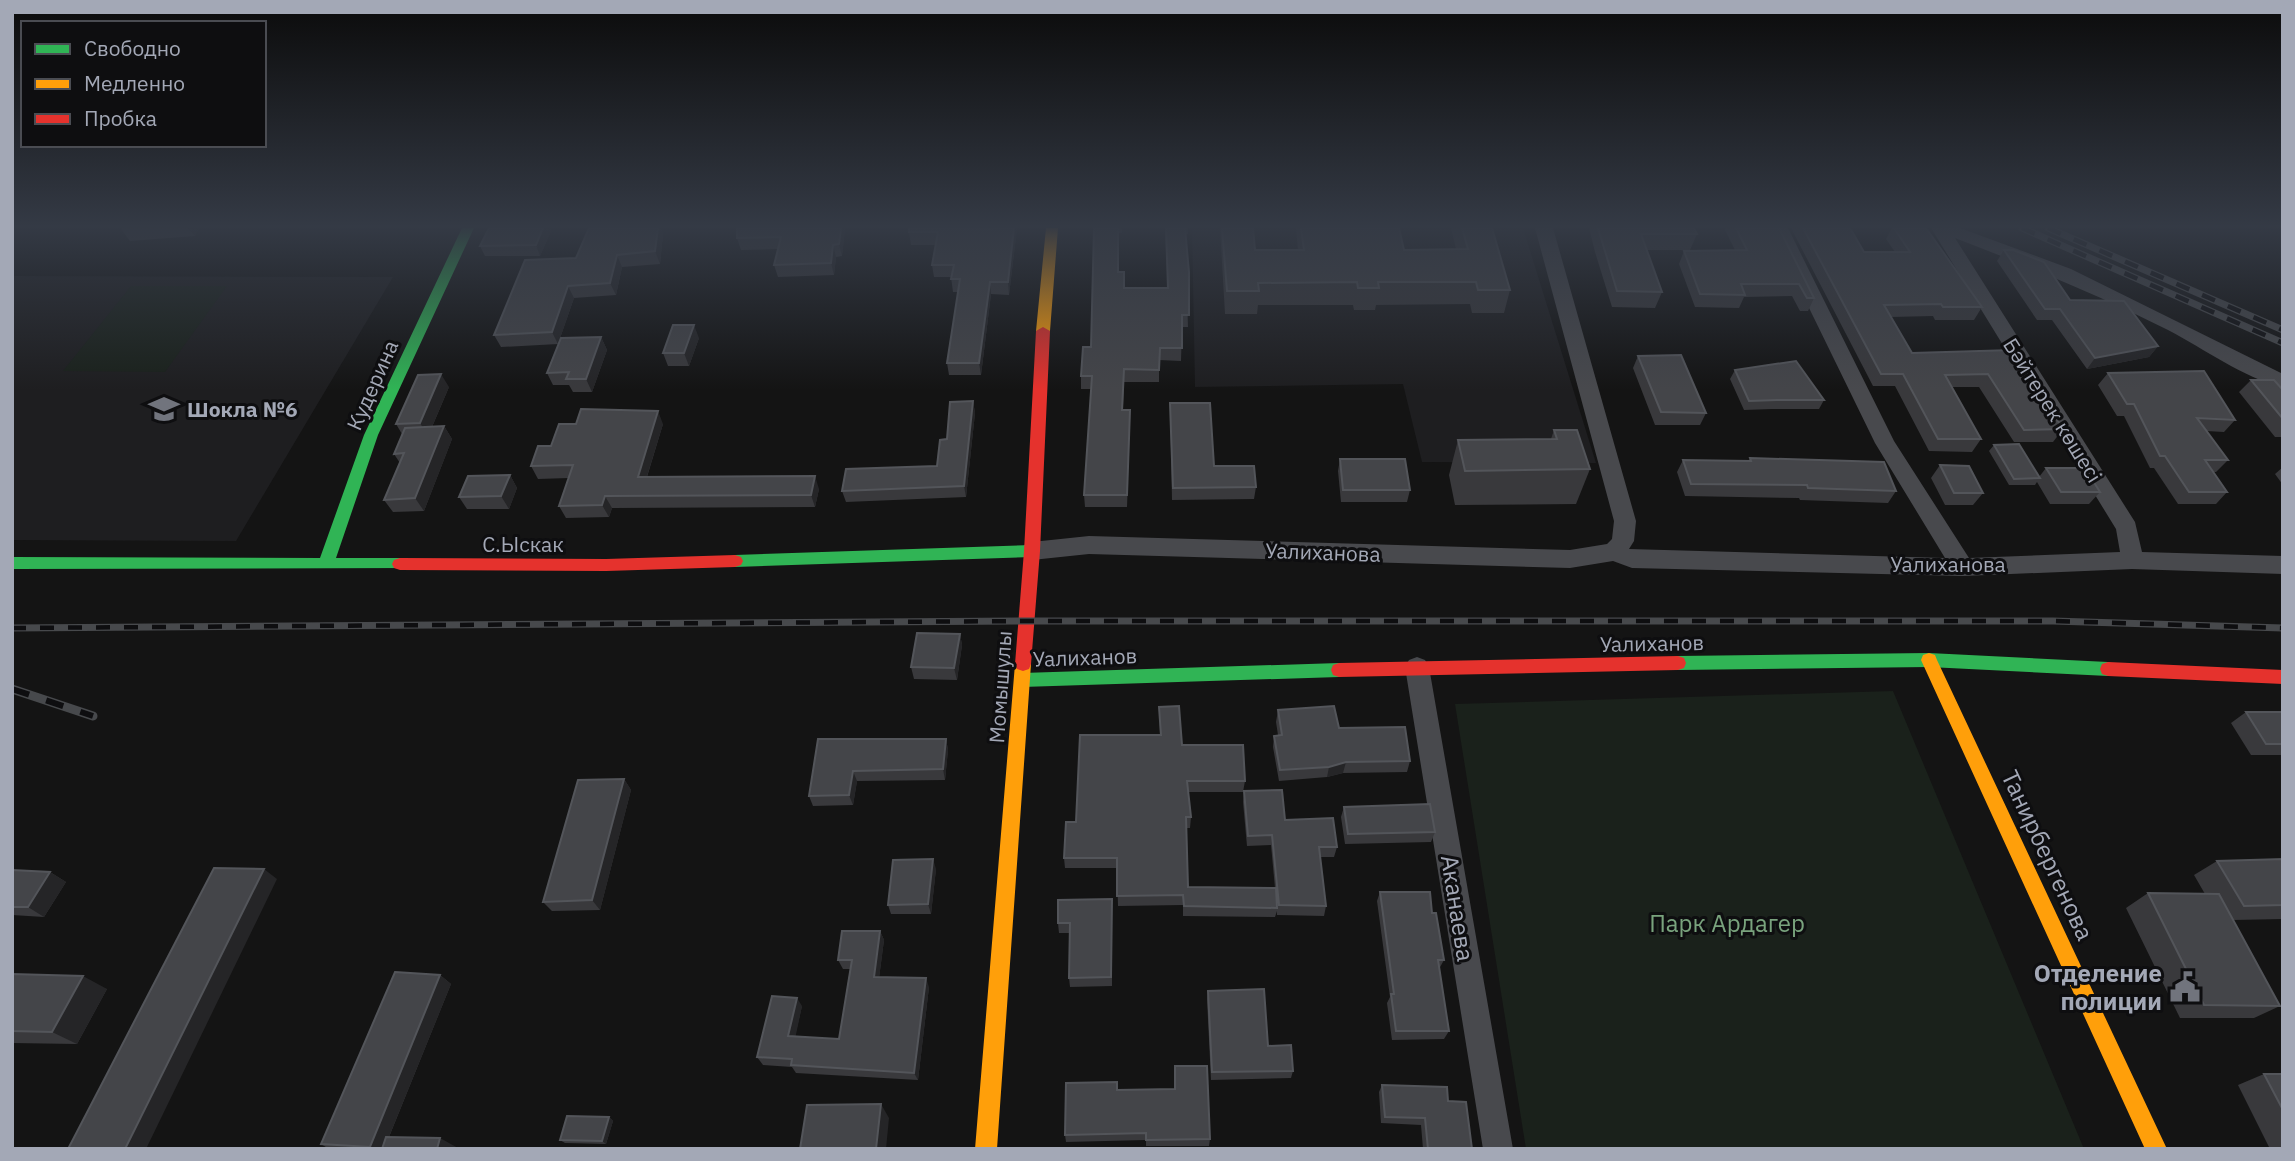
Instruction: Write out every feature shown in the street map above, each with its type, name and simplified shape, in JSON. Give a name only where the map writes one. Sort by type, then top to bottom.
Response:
[{"type":"street","name":"Кудерина","points":[[326,564],[372,436],[443,282]]},
{"type":"street","name":"Момышулы","points":[[986,1149],[1032,551],[1040,370],[1047,282]]},
{"type":"street","points":[[1559,282],[1625,521],[1623,541],[1614,552]]},
{"type":"street","points":[[1806,282],[1885,443],[1963,567]]},
{"type":"street","name":"Бәйтерек көшесі","points":[[1976,282],[2127,528],[2132,561]]},
{"type":"street","points":[[2084,282],[2175,326],[2267,376],[2283,381]]},
{"type":"street","name":"Уалиханова","points":[[1032,551],[1089,545],[1570,559],[1614,552],[1632,559],[1963,567],[2132,561],[2283,565]]},
{"type":"street","name":"С.Ыскак","points":[[12,563],[606,565],[1032,551]]},
{"type":"street","name":"Уалиханов","points":[[1022,680],[1417,667],[1929,660],[2283,677]]},
{"type":"street","name":"Танирбергенова","points":[[1929,660],[2156,1149]]},
{"type":"street","name":"Аканаева","points":[[1417,667],[1498,1149]]},
{"type":"shaded area","name":"Шокла №6","points":[[12,282],[390,282],[236,541],[12,540]]},
{"type":"shaded area","points":[[1193,282],[1540,282],[1596,463],[1422,462],[1403,384],[1195,387]]},
{"type":"green space","points":[[131,286],[227,286],[165,372],[63,371]]},
{"type":"green space","name":"Парк Ардагер","points":[[1893,691],[2084,1149],[1526,1149],[1455,704]]},
{"type":"building","points":[[516,282],[610,282],[568,286],[552,332],[494,335]]},
{"type":"building","points":[[960,282],[990,282],[979,363],[947,363]]},
{"type":"building","points":[[1093,282],[1124,282],[1124,288],[1168,288],[1168,282],[1189,282],[1189,315],[1182,315],[1182,348],[1160,348],[1159,370],[1124,369],[1122,410],[1130,410],[1127,495],[1084,495],[1092,376],[1081,376],[1083,347],[1091,347]]},
{"type":"building","points":[[1226,282],[1339,282],[1258,283],[1259,291],[1227,291]]},
{"type":"building","points":[[1357,282],[1378,282],[1379,288],[1358,288]]},
{"type":"building","points":[[1476,282],[1508,282],[1510,290],[1478,290]]},
{"type":"building","points":[[1614,282],[1658,282],[1662,292],[1617,291]]},
{"type":"building","points":[[1696,282],[1806,282],[1814,298],[1807,298],[1799,284],[1741,284],[1745,295],[1700,294]]},
{"type":"building","points":[[1832,282],[1964,282],[1982,307],[1943,307],[1941,304],[1884,305],[1912,353],[2013,350],[2063,429],[2024,430],[1988,374],[1945,375],[1981,439],[1938,439],[1903,374],[1881,374]]},
{"type":"building","points":[[2026,282],[2058,282],[2070,300],[2124,301],[2158,346],[2095,358],[2060,309],[2045,309]]},
{"type":"building","points":[[673,325],[694,325],[684,353],[663,353]]},
{"type":"building","points":[[601,337],[586,379],[566,379],[569,372],[547,373],[561,338]]},
{"type":"building","points":[[1681,355],[1706,413],[1661,412],[1638,356]]},
{"type":"building","points":[[1796,361],[1824,400],[1749,401],[1735,370]]},
{"type":"building","points":[[2204,371],[2235,420],[2197,418],[2228,460],[2205,460],[2227,492],[2189,492],[2165,456],[2160,456],[2134,404],[2127,404],[2108,373]]},
{"type":"building","points":[[441,374],[420,423],[396,424],[418,375]]},
{"type":"building","points":[[2251,380],[2274,380],[2283,390],[2283,419]]},
{"type":"building","points":[[973,401],[964,486],[842,491],[846,469],[937,466],[940,440],[947,439],[950,402]]},
{"type":"building","points":[[1170,403],[1210,403],[1214,466],[1254,466],[1256,487],[1173,488]]},
{"type":"building","points":[[581,409],[658,411],[638,477],[815,476],[811,495],[605,496],[602,505],[559,506],[573,465],[531,466],[538,446],[551,446],[559,424],[576,424]]},
{"type":"building","points":[[444,426],[415,498],[384,500],[404,453],[394,454],[405,428]]},
{"type":"building","points":[[1554,430],[1577,430],[1590,469],[1465,471],[1458,440],[1557,439]]},
{"type":"building","points":[[2019,444],[2040,478],[2014,479],[1994,445]]},
{"type":"building","points":[[1750,458],[1884,462],[1896,491],[1808,488],[1807,485],[1691,484],[1683,460],[1751,461]]},
{"type":"building","points":[[1340,459],[1405,459],[1410,490],[1343,490]]},
{"type":"building","points":[[1940,465],[1969,466],[1983,493],[1954,493]]},
{"type":"building","points":[[2046,468],[2085,468],[2100,492],[2061,492]]},
{"type":"building","points":[[510,475],[501,496],[459,497],[468,476]]},
{"type":"building","points":[[917,633],[960,634],[954,668],[911,667]]},
{"type":"building","points":[[1179,706],[1182,745],[1243,745],[1245,781],[1187,781],[1191,817],[1186,817],[1188,887],[1276,888],[1277,908],[1184,906],[1183,895],[1117,896],[1117,858],[1064,858],[1066,822],[1076,822],[1080,735],[1161,735],[1159,707]]},
{"type":"building","points":[[1334,706],[1339,728],[1405,727],[1410,761],[1346,762],[1329,767],[1280,770],[1274,736],[1282,735],[1278,710]]},
{"type":"building","points":[[2246,712],[2283,712],[2283,744],[2266,744]]},
{"type":"building","points":[[818,739],[946,739],[943,769],[853,771],[849,795],[809,796]]},
{"type":"building","points":[[624,779],[592,900],[543,902],[578,780]]},
{"type":"building","points":[[1282,790],[1285,820],[1333,818],[1337,847],[1319,847],[1326,906],[1279,905],[1272,835],[1248,836],[1244,791]]},
{"type":"building","points":[[1430,804],[1435,832],[1348,834],[1344,807]]},
{"type":"building","points":[[933,859],[928,904],[888,905],[893,860]]},
{"type":"building","points":[[2283,859],[2283,905],[2244,906],[2217,861]]},
{"type":"building","points":[[214,868],[264,869],[125,1149],[68,1149]]},
{"type":"building","points":[[12,870],[50,872],[28,907],[12,907]]},
{"type":"building","points":[[1380,892],[1430,892],[1432,913],[1436,913],[1444,960],[1438,960],[1449,1031],[1396,1031],[1391,994],[1394,994]]},
{"type":"building","points":[[2148,893],[2219,894],[2280,1006],[2204,1005]]},
{"type":"building","points":[[1112,899],[1111,977],[1069,978],[1070,923],[1058,923],[1058,900]]},
{"type":"building","points":[[842,931],[880,931],[874,977],[926,978],[914,1073],[791,1065],[792,1059],[757,1057],[772,996],[797,998],[788,1036],[839,1039],[852,960],[838,960]]},
{"type":"building","points":[[395,972],[440,975],[370,1147],[321,1144]]},
{"type":"building","points":[[12,974],[83,976],[52,1032],[12,1031]]},
{"type":"building","points":[[1264,989],[1268,1046],[1291,1045],[1293,1071],[1212,1072],[1208,991]]},
{"type":"building","points":[[1175,1066],[1207,1066],[1210,1139],[1146,1140],[1146,1133],[1065,1135],[1066,1083],[1117,1082],[1117,1090],[1175,1089]]},
{"type":"building","points":[[2264,1074],[2283,1074],[2283,1110]]},
{"type":"building","points":[[1382,1085],[1447,1087],[1448,1101],[1466,1102],[1472,1149],[1428,1149],[1425,1118],[1385,1117]]},
{"type":"building","points":[[881,1104],[876,1149],[800,1149],[807,1105]]},
{"type":"building","points":[[567,1116],[609,1117],[602,1141],[560,1140]]},
{"type":"building","points":[[386,1137],[440,1138],[437,1149],[382,1149]]},
{"type":"railway","points":[[2145,282],[2283,343]]},
{"type":"railway","points":[[2173,282],[2283,330]]},
{"type":"railway","points":[[12,628],[1025,621],[2053,621],[2283,628]]},
{"type":"railway","points":[[12,689],[93,716]]},
{"type":"traffic: fast","points":[[326,564],[371,435],[443,282]]},
{"type":"traffic: fast","points":[[735,561],[1032,551]]},
{"type":"traffic: fast","points":[[12,563],[400,564]]},
{"type":"traffic: fast","points":[[1678,663],[1929,660],[2108,669]]},
{"type":"traffic: fast","points":[[1022,680],[1339,670]]},
{"type":"traffic: slow","points":[[1043,331],[1047,282]]},
{"type":"traffic: slow","points":[[1929,660],[2156,1149]]},
{"type":"traffic: slow","points":[[986,1149],[1023,664]]},
{"type":"traffic: jam","points":[[1023,664],[1032,551],[1043,331]]},
{"type":"traffic: jam","points":[[400,564],[606,565],[735,561]]},
{"type":"traffic: jam","points":[[1339,670],[1678,663]]},
{"type":"traffic: jam","points":[[2108,669],[2283,677]]},
{"type":"place","name":"Шокла №6","points":[[164,409]]},
{"type":"place","name":"Отделение полиции","points":[[2185,987]]}]
